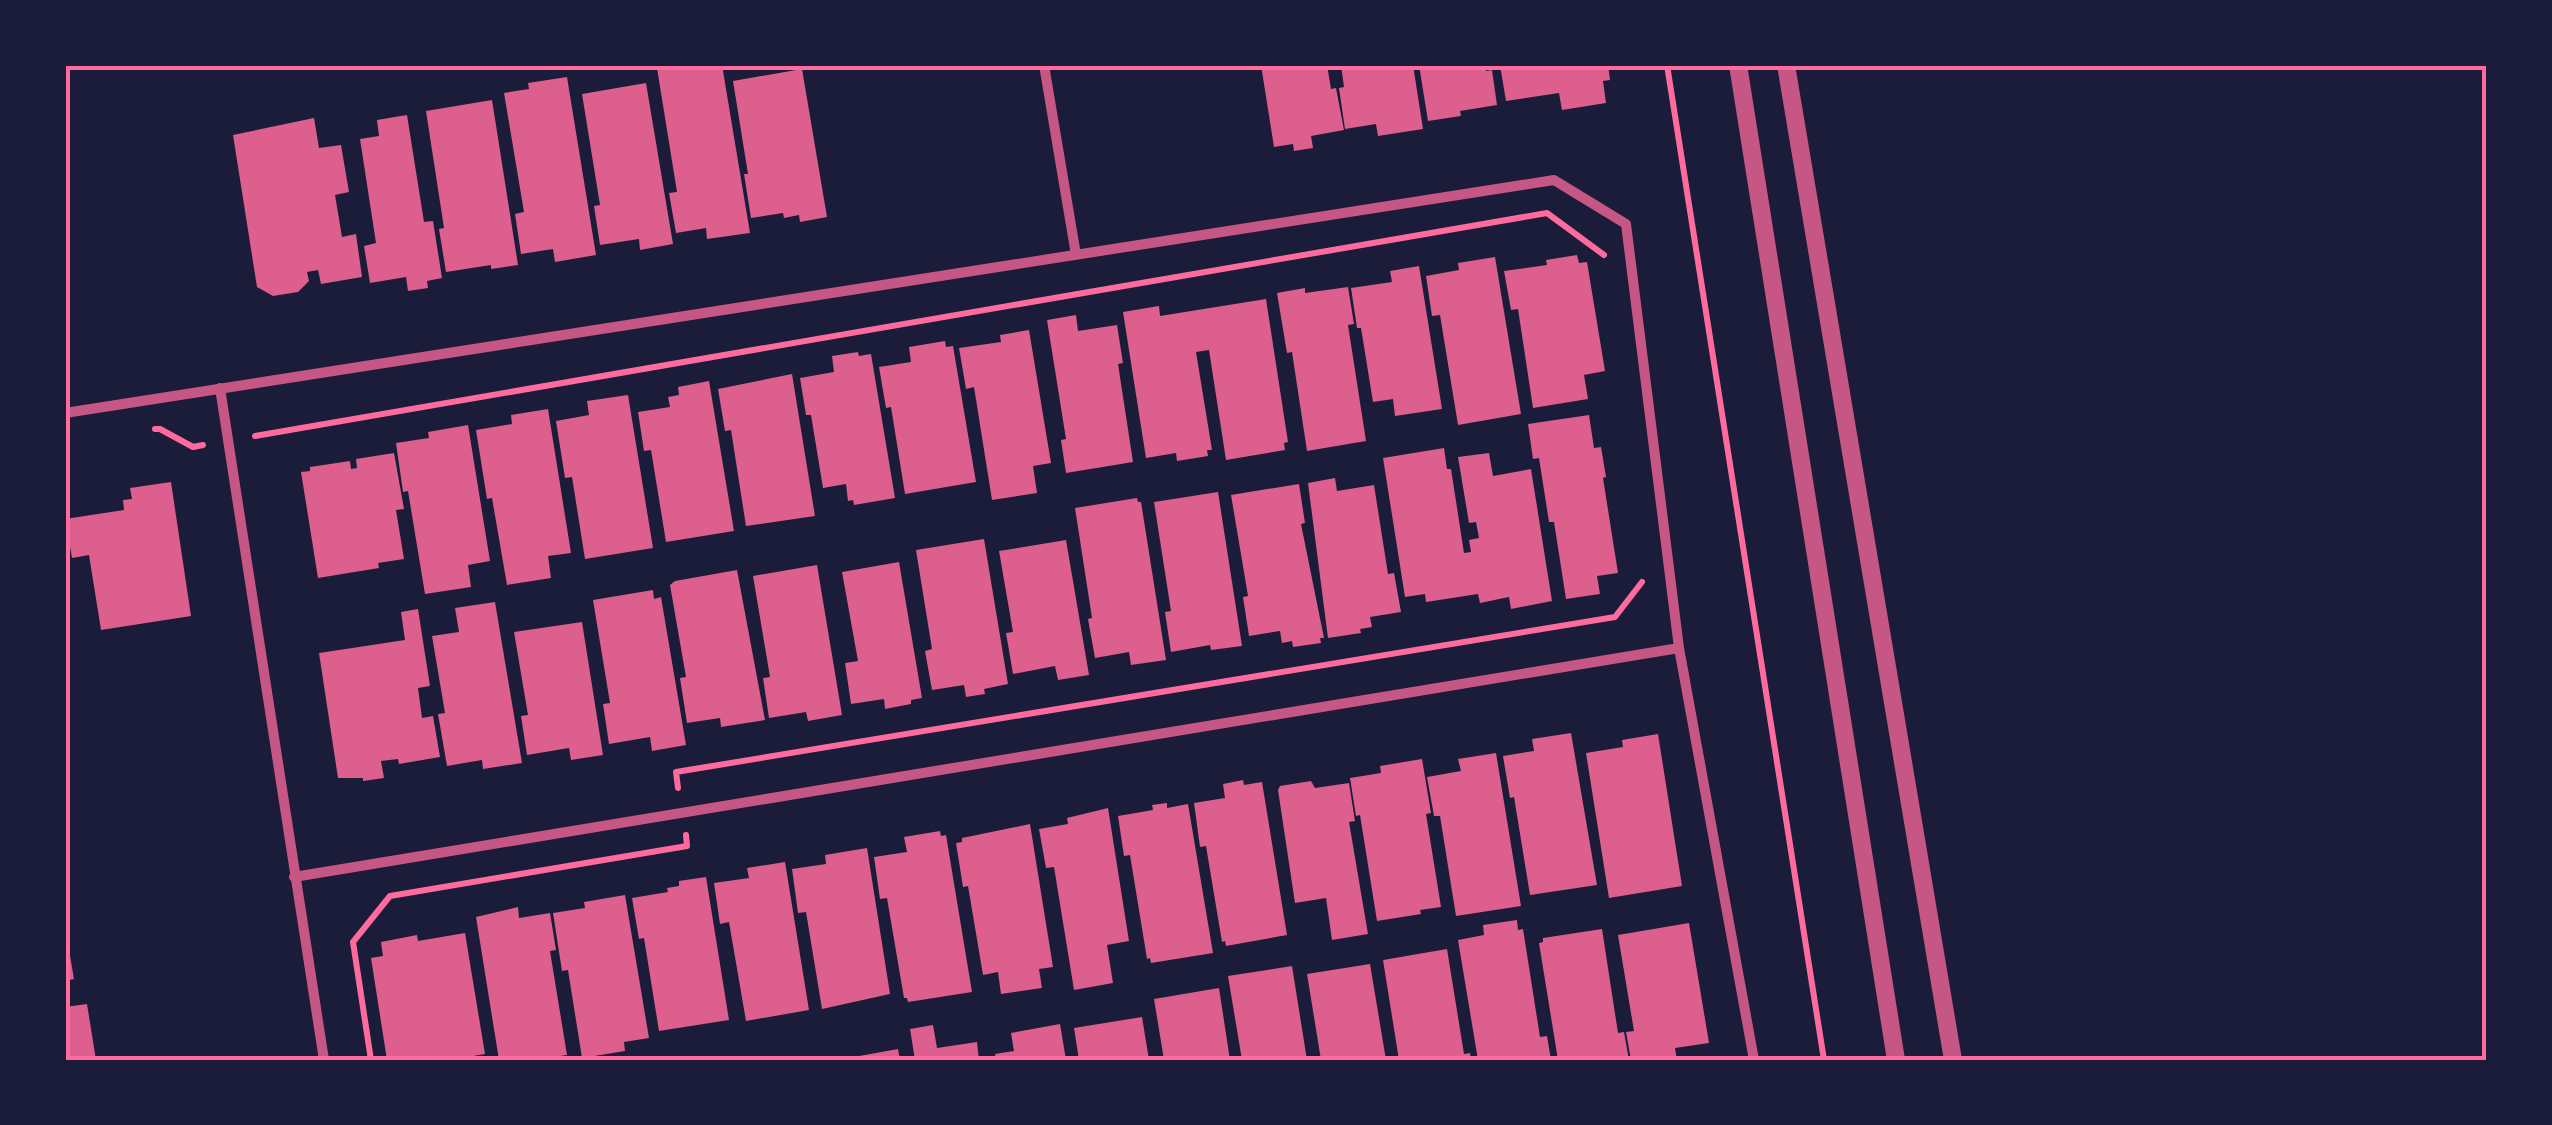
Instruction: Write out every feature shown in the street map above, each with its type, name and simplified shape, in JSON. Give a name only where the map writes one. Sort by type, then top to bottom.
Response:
[{"type":"street","points":[[1044,65],[1076,254]]},
{"type":"street","points":[[1738,65],[1896,1060]]},
{"type":"street","points":[[1786,65],[1953,1060]]},
{"type":"street","points":[[65,412],[1554,180],[1626,224],[1679,648],[1754,1060]]},
{"type":"street","points":[[220,388],[324,1060]]},
{"type":"street","points":[[294,877],[1679,648]]},
{"type":"path","points":[[1667,65],[1824,1060]]},
{"type":"path","points":[[141,431],[160,429],[193,447],[1548,213],[1604,254],[1606,272]]},
{"type":"path","points":[[371,1060],[353,942],[390,896],[688,846],[676,772],[1615,617],[1649,573]]},
{"type":"building","points":[[722,65],[750,233],[707,239],[706,228],[676,233],[669,193],[677,192],[657,68]]},
{"type":"building","points":[[1261,65],[1327,65],[1344,130],[1311,136],[1313,148],[1294,151],[1293,144],[1274,147]]},
{"type":"building","points":[[1341,65],[1413,65],[1423,129],[1378,136],[1376,124],[1345,129],[1339,88],[1344,87]]},
{"type":"building","points":[[1419,65],[1485,65],[1486,71],[1492,70],[1497,105],[1428,121]]},
{"type":"building","points":[[1500,65],[1608,65],[1610,80],[1603,81],[1606,103],[1562,110],[1559,93],[1506,101]]},
{"type":"building","points":[[802,69],[827,217],[800,222],[799,215],[784,218],[783,213],[751,218],[733,81]]},
{"type":"building","points":[[567,77],[596,255],[555,262],[553,249],[521,254],[515,214],[524,212],[504,93],[529,89],[528,83]]},
{"type":"building","points":[[646,83],[673,244],[640,250],[639,239],[600,245],[594,206],[600,205],[582,94]]},
{"type":"building","points":[[492,100],[518,265],[446,272],[439,229],[444,228],[426,111]]},
{"type":"building","points":[[407,115],[424,222],[433,221],[442,278],[427,281],[428,288],[408,291],[406,277],[370,283],[364,246],[376,243],[360,139],[379,136],[377,120]]},
{"type":"building","points":[[314,118],[319,148],[341,145],[349,192],[335,195],[342,237],[356,234],[362,277],[321,284],[318,270],[307,272],[309,281],[298,292],[273,296],[257,287],[233,135]]},
{"type":"building","points":[[1577,255],[1579,263],[1587,262],[1605,371],[1584,375],[1588,399],[1533,408],[1518,309],[1511,310],[1504,271],[1547,265],[1546,260]]},
{"type":"building","points":[[1495,257],[1521,414],[1458,425],[1440,315],[1432,316],[1426,276],[1459,270],[1458,263]]},
{"type":"building","points":[[1419,266],[1442,409],[1395,416],[1393,399],[1373,402],[1351,288],[1392,282],[1390,271]]},
{"type":"building","points":[[1348,287],[1354,324],[1348,325],[1366,441],[1307,451],[1292,352],[1287,353],[1277,293]]},
{"type":"building","points":[[1266,299],[1288,442],[1284,443],[1285,450],[1226,460],[1209,350],[1196,352],[1212,450],[1207,450],[1208,456],[1177,461],[1176,453],[1146,458],[1123,312],[1159,306],[1160,316]]},
{"type":"building","points":[[1076,315],[1078,331],[1117,325],[1123,363],[1118,364],[1133,462],[1066,473],[1061,440],[1066,439],[1047,320]]},
{"type":"building","points":[[1029,330],[1051,463],[1033,466],[1037,493],[992,500],[974,387],[966,389],[959,348],[1001,342],[1000,335]]},
{"type":"building","points":[[945,341],[946,347],[953,346],[976,482],[905,494],[891,407],[886,408],[879,367],[911,362],[909,347]]},
{"type":"building","points":[[858,352],[859,356],[871,354],[895,498],[854,505],[853,500],[848,501],[846,484],[823,488],[811,415],[806,415],[800,378],[834,372],[832,356]]},
{"type":"building","points":[[792,374],[815,516],[746,526],[731,430],[725,431],[718,389]]},
{"type":"building","points":[[709,381],[734,531],[666,542],[651,450],[644,451],[638,412],[670,407],[668,397],[679,395],[678,387]]},
{"type":"building","points":[[628,395],[653,548],[585,559],[572,477],[565,478],[556,421],[589,415],[587,401]]},
{"type":"building","points":[[548,409],[571,553],[548,556],[551,578],[507,585],[476,430],[512,424],[511,415]]},
{"type":"building","points":[[1589,415],[1594,448],[1601,447],[1618,573],[1597,576],[1600,594],[1566,599],[1554,522],[1549,522],[1539,458],[1533,459],[1528,424]]},
{"type":"building","points":[[468,425],[490,561],[468,565],[471,587],[425,594],[396,443],[429,438],[428,432]]},
{"type":"building","points":[[1444,448],[1464,553],[1471,552],[1469,540],[1479,538],[1476,522],[1469,523],[1458,457],[1489,453],[1493,476],[1531,469],[1552,601],[1511,609],[1509,597],[1480,603],[1478,594],[1426,602],[1425,594],[1405,597],[1383,458]]},
{"type":"building","points":[[394,453],[404,509],[396,510],[404,559],[378,563],[379,568],[318,578],[301,472],[350,461],[351,469],[357,468],[356,459]]},
{"type":"building","points":[[1335,478],[1337,491],[1374,485],[1388,574],[1394,573],[1401,612],[1370,617],[1372,627],[1360,629],[1361,633],[1328,638],[1308,483]]},
{"type":"building","points":[[171,482],[191,616],[101,630],[89,555],[72,558],[65,519],[124,510],[123,500],[132,499],[130,488]]},
{"type":"building","points":[[1299,484],[1305,523],[1301,524],[1324,638],[1320,638],[1321,643],[1293,647],[1292,641],[1282,643],[1280,631],[1249,636],[1243,597],[1248,596],[1231,495]]},
{"type":"building","points":[[1218,492],[1242,646],[1211,650],[1210,645],[1171,652],[1165,612],[1171,611],[1154,502]]},
{"type":"building","points":[[1137,498],[1141,502],[1166,660],[1131,665],[1129,652],[1095,658],[1075,508]]},
{"type":"building","points":[[984,539],[1008,684],[966,697],[964,685],[932,690],[925,651],[932,649],[916,550]]},
{"type":"building","points":[[1066,540],[1089,675],[1058,680],[1055,666],[1013,674],[1006,633],[1013,632],[999,551]]},
{"type":"building","points":[[899,562],[922,698],[885,709],[884,699],[851,704],[845,663],[858,661],[842,572]]},
{"type":"building","points":[[817,565],[842,715],[808,721],[806,712],[769,718],[763,678],[770,677],[753,576]]},
{"type":"building","points":[[737,570],[765,720],[721,727],[720,718],[687,723],[680,678],[686,677],[670,585]]},
{"type":"building","points":[[653,590],[654,599],[661,597],[686,745],[652,751],[650,737],[609,744],[603,704],[610,703],[593,600]]},
{"type":"building","points":[[495,602],[522,763],[483,769],[482,760],[447,766],[438,714],[445,713],[432,636],[459,632],[455,608]]},
{"type":"building","points":[[418,609],[430,686],[418,688],[422,718],[433,716],[440,757],[399,764],[398,759],[381,761],[384,778],[338,778],[319,653],[405,640],[401,612]]},
{"type":"building","points":[[582,622],[603,755],[571,760],[569,748],[527,755],[521,716],[528,715],[514,632]]},
{"type":"building","points":[[1571,733],[1597,885],[1530,895],[1503,756],[1534,751],[1532,739]]},
{"type":"building","points":[[1658,734],[1682,886],[1609,898],[1586,753],[1623,747],[1622,740]]},
{"type":"building","points":[[1496,753],[1521,906],[1456,916],[1440,816],[1434,816],[1427,777],[1461,771],[1458,759]]},
{"type":"building","points":[[1422,759],[1431,813],[1426,814],[1441,907],[1377,921],[1350,778],[1381,773],[1380,766]]},
{"type":"building","points":[[1243,780],[1244,785],[1262,782],[1287,935],[1226,946],[1222,942],[1206,846],[1200,847],[1194,803],[1225,798],[1223,784]]},
{"type":"building","points":[[1311,781],[1315,788],[1349,783],[1355,821],[1349,822],[1368,934],[1332,940],[1326,898],[1295,903],[1278,790],[1280,786]]},
{"type":"building","points":[[1167,803],[1167,808],[1188,804],[1213,953],[1151,963],[1147,959],[1130,855],[1124,856],[1118,816],[1153,810],[1152,805]]},
{"type":"building","points":[[1108,808],[1129,941],[1107,945],[1113,983],[1074,990],[1054,867],[1046,868],[1039,829],[1068,824],[1067,818]]},
{"type":"building","points":[[1030,824],[1053,967],[1039,969],[1042,988],[1001,994],[998,972],[983,975],[968,886],[963,887],[956,843],[962,842],[962,838]]},
{"type":"building","points":[[940,831],[941,836],[946,835],[972,992],[908,1002],[904,998],[887,898],[880,899],[874,857],[907,852],[904,837]]},
{"type":"building","points":[[867,848],[890,994],[822,1009],[806,912],[798,913],[792,869],[826,864],[825,855]]},
{"type":"building","points":[[785,862],[809,1010],[746,1021],[729,922],[720,924],[714,883],[749,878],[747,868]]},
{"type":"building","points":[[706,877],[729,1020],[659,1031],[644,938],[639,939],[632,898],[668,892],[667,888],[679,886],[679,881]]},
{"type":"building","points":[[625,895],[649,1038],[624,1042],[625,1051],[582,1058],[568,970],[562,971],[553,913],[585,908],[584,902]]},
{"type":"building","points":[[518,907],[519,918],[550,913],[556,950],[550,951],[567,1055],[499,1060],[476,917]]},
{"type":"building","points":[[1517,920],[1518,930],[1523,929],[1540,1037],[1547,1036],[1551,1060],[1478,1060],[1458,940],[1484,935],[1483,925]]},
{"type":"building","points":[[1689,923],[1709,1043],[1675,1048],[1677,1060],[1631,1060],[1626,1032],[1634,1031],[1618,935]]},
{"type":"building","points":[[1602,929],[1618,1033],[1624,1032],[1629,1060],[1558,1060],[1539,943],[1543,938]]},
{"type":"building","points":[[465,933],[485,1054],[451,1060],[387,1060],[371,958],[383,956],[381,942],[417,935],[418,941]]},
{"type":"building","points":[[65,939],[74,979],[65,981]]},
{"type":"building","points":[[1447,949],[1464,1054],[1470,1053],[1471,1060],[1399,1060],[1383,960]]},
{"type":"building","points":[[1370,964],[1386,1060],[1321,1060],[1307,974]]},
{"type":"building","points":[[1292,966],[1307,1060],[1242,1060],[1228,976]]},
{"type":"building","points":[[1219,988],[1230,1060],[1164,1060],[1154,999]]},
{"type":"building","points":[[87,1004],[96,1060],[65,1060],[65,1007]]},
{"type":"building","points":[[1142,1017],[1149,1060],[1079,1060],[1074,1028]]},
{"type":"building","points":[[1060,1024],[1066,1060],[996,1060],[995,1054],[1014,1051],[1011,1033]]},
{"type":"building","points":[[933,1025],[937,1048],[977,1042],[979,1060],[915,1060],[910,1029]]},
{"type":"building","points":[[898,1049],[900,1060],[848,1060],[848,1058]]}]
